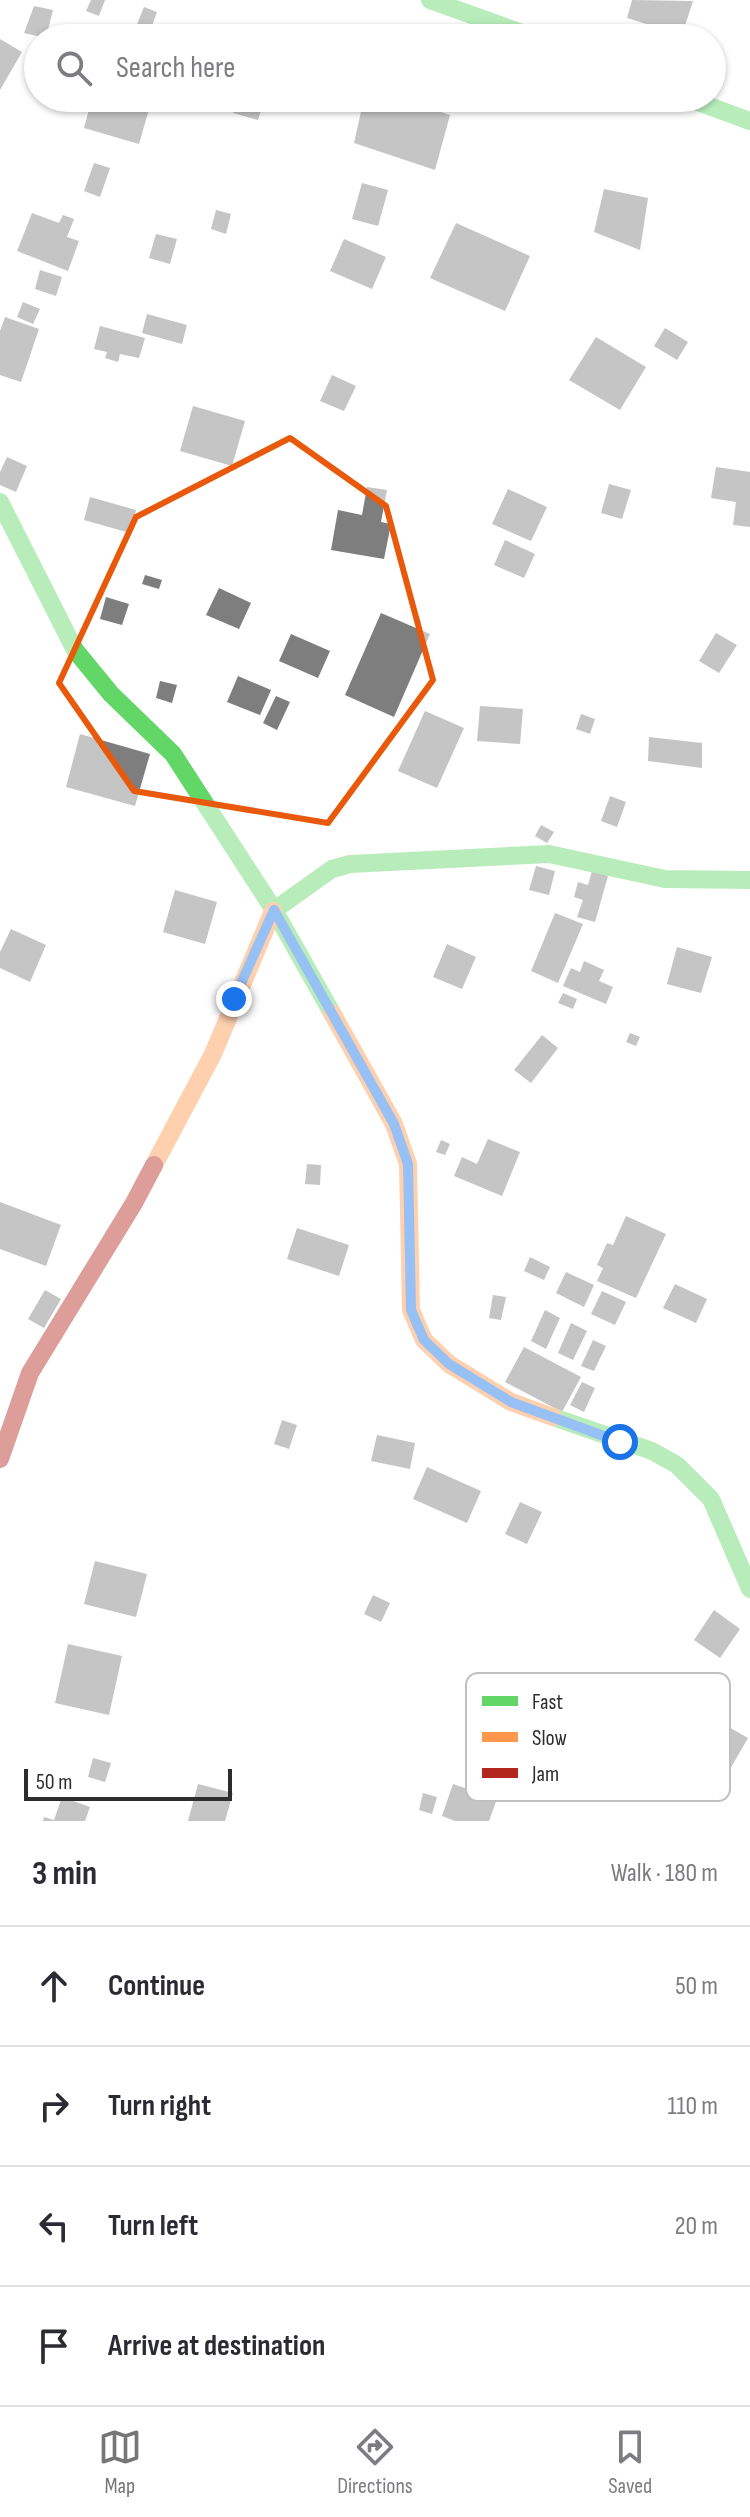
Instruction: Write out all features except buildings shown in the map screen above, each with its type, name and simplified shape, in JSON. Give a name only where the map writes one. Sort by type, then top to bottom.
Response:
[{"type":"street","points":[[430,0],[497,24]]},
{"type":"street","points":[[725,112],[750,121]]},
{"type":"street","points":[[0,502],[75,650],[111,694],[173,754],[274,910],[394,1124],[408,1164],[411,1310],[424,1340],[449,1364],[511,1402],[652,1451],[677,1465],[711,1499],[750,1589]]},
{"type":"street","points":[[0,1459],[30,1373],[149,1176],[213,1054],[274,910],[332,869],[350,864],[549,854],[665,879],[750,880]]},
{"type":"highlighted area","points":[[290,438],[386,506],[433,680],[328,823],[134,791],[59,683],[136,517]]},
{"type":"traffic: fast","points":[[430,0],[497,24]]},
{"type":"traffic: fast","points":[[725,112],[750,121]]},
{"type":"traffic: fast","points":[[0,502],[75,650],[111,694],[173,754],[274,910],[332,1013]]},
{"type":"traffic: fast","points":[[273,911],[332,869],[350,864],[549,854],[665,879],[750,880]]},
{"type":"traffic: fast","points":[[553,1417],[652,1451],[677,1465],[711,1499],[750,1589]]},
{"type":"traffic: slow","points":[[154,1165],[213,1054],[273,911]]},
{"type":"traffic: slow","points":[[332,1013],[394,1124],[408,1164],[411,1310],[424,1340],[449,1364],[511,1402],[553,1417]]},
{"type":"traffic: jam","points":[[0,1459],[30,1373],[154,1165]]},
{"type":"route","points":[[234,999],[274,910],[402,1142],[408,1164],[411,1310],[424,1340],[449,1364],[511,1402],[620,1442]]}]
